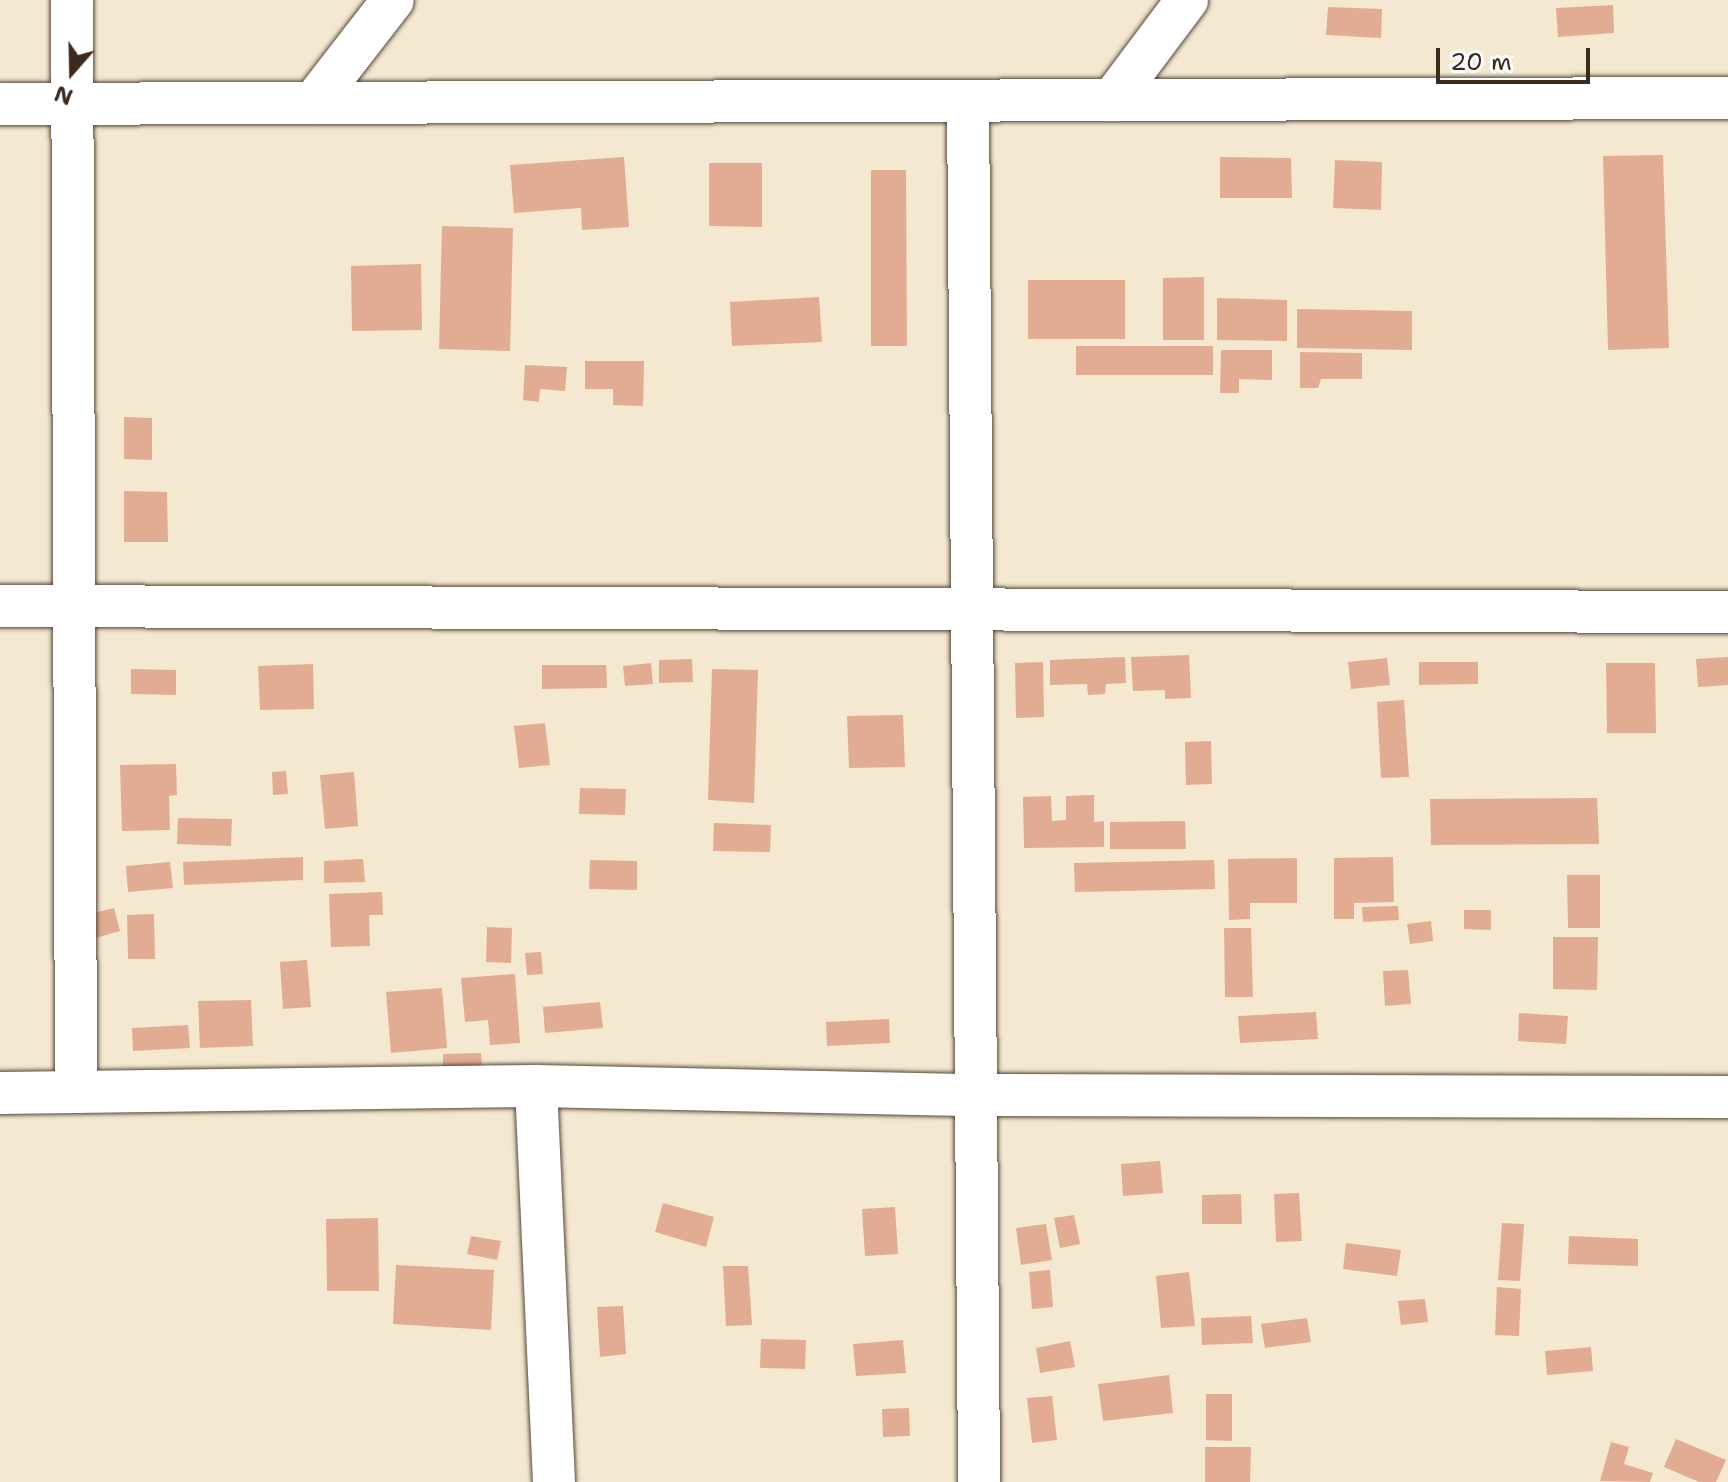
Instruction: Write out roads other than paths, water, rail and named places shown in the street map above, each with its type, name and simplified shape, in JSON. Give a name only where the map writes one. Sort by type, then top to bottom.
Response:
[{"type":"street","points":[[72,0],[76,1092]]},
{"type":"street","points":[[313,103],[393,0]]},
{"type":"street","points":[[1112,100],[1187,0]]},
{"type":"street","points":[[0,104],[1728,98]]},
{"type":"street","points":[[968,101],[979,1482]]},
{"type":"street","points":[[0,606],[1728,612]]},
{"type":"street","points":[[536,1086],[554,1482]]},
{"type":"street","points":[[0,1093],[536,1086],[976,1095],[1728,1097]]}]
